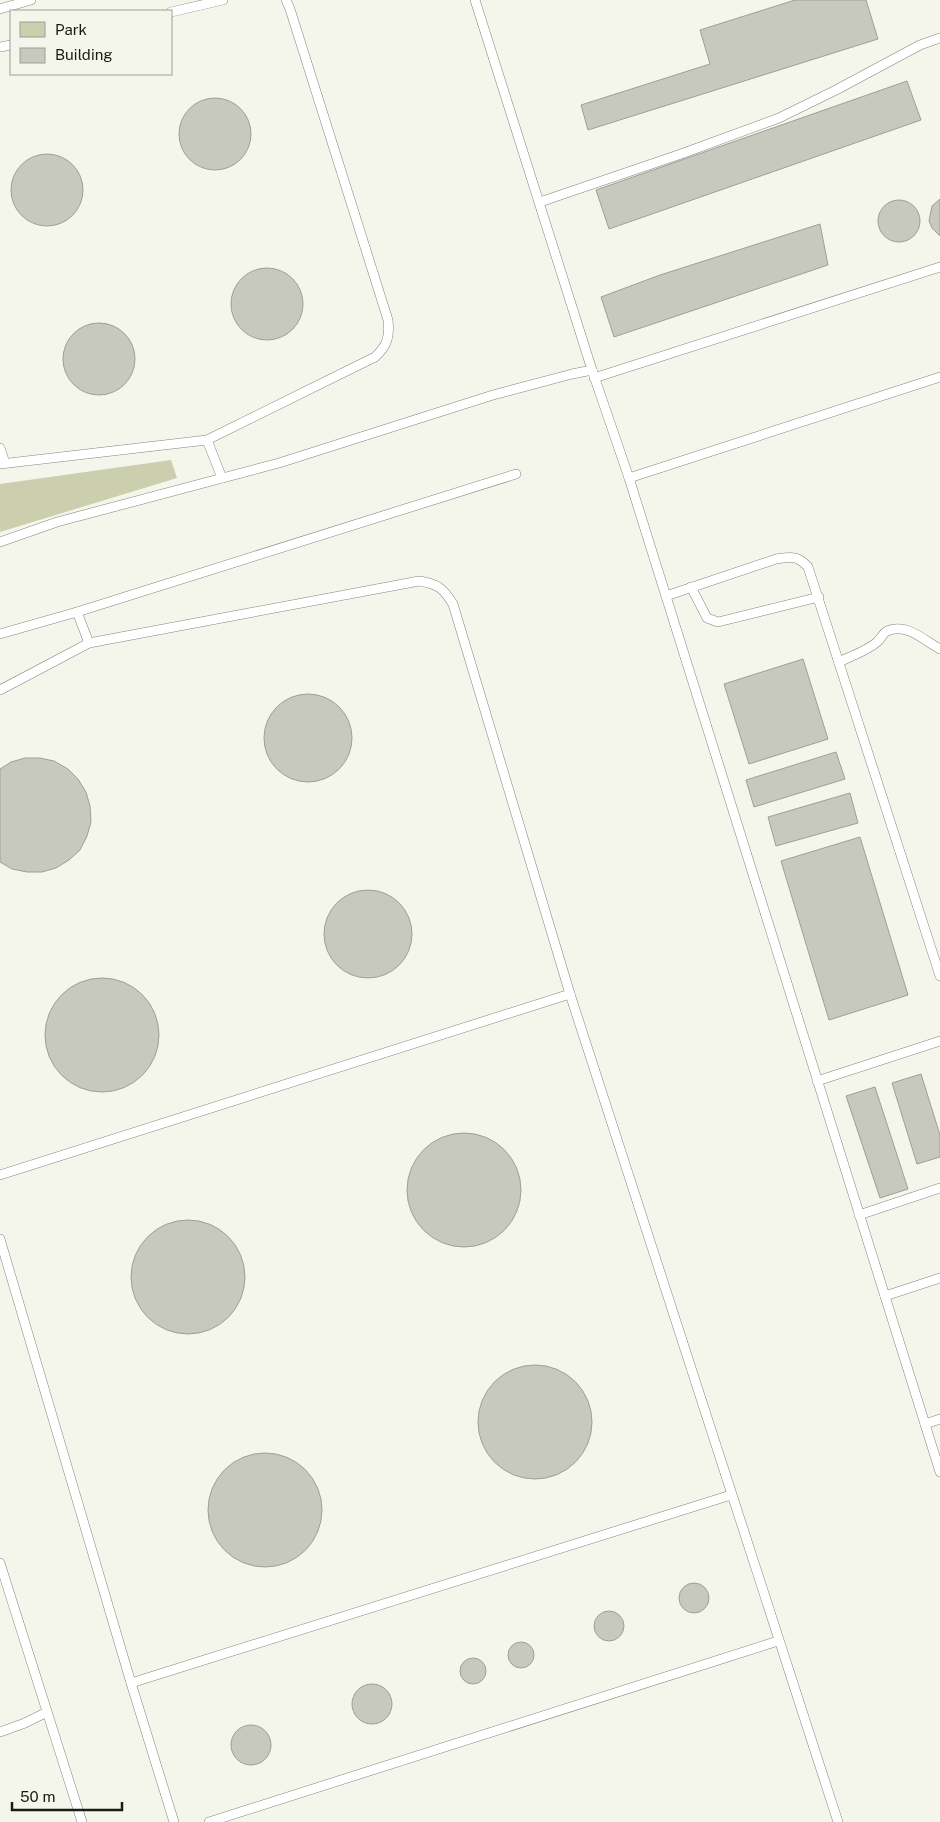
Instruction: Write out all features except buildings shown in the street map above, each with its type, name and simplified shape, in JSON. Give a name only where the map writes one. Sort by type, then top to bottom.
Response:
[{"type":"lane","points":[[0,9],[31,0]]},
{"type":"lane","points":[[172,12],[223,0]]},
{"type":"lane","points":[[0,448],[2,464],[207,440],[375,357],[384,349],[389,330],[388,320],[286,0]]},
{"type":"lane","points":[[475,0],[593,374],[629,478],[940,1472]]},
{"type":"lane","points":[[540,202],[779,118],[920,45],[940,38]]},
{"type":"lane","points":[[0,542],[56,522],[279,463],[493,395],[514,391],[572,374],[593,374],[940,267]]},
{"type":"lane","points":[[629,478],[940,377]]},
{"type":"lane","points":[[207,440],[222,478]]},
{"type":"lane","points":[[0,634],[77,612],[516,474]]},
{"type":"lane","points":[[666,596],[776,559],[790,557],[801,560],[808,568],[940,976]]},
{"type":"lane","points":[[0,690],[89,643],[419,581],[432,583],[445,591],[453,604],[570,994],[838,1822]]},
{"type":"lane","points":[[691,587],[707,618],[718,622],[819,598]]},
{"type":"lane","points":[[77,612],[89,643]]},
{"type":"lane","points":[[839,662],[877,643],[883,634],[890,630],[900,629],[918,634],[940,649]]},
{"type":"lane","points":[[0,1175],[570,994]]},
{"type":"lane","points":[[817,1081],[940,1041]]},
{"type":"lane","points":[[860,1215],[940,1188]]},
{"type":"lane","points":[[0,1239],[174,1822]]},
{"type":"lane","points":[[885,1296],[940,1278]]},
{"type":"lane","points":[[925,1424],[940,1419]]},
{"type":"lane","points":[[131,1683],[731,1495]]},
{"type":"lane","points":[[0,1563],[82,1822]]},
{"type":"lane","points":[[209,1822],[778,1640]]},
{"type":"lane","points":[[0,1732],[46,1712]]},
{"type":"green space","points":[[171,460],[177,478],[0,532],[0,484]]}]
